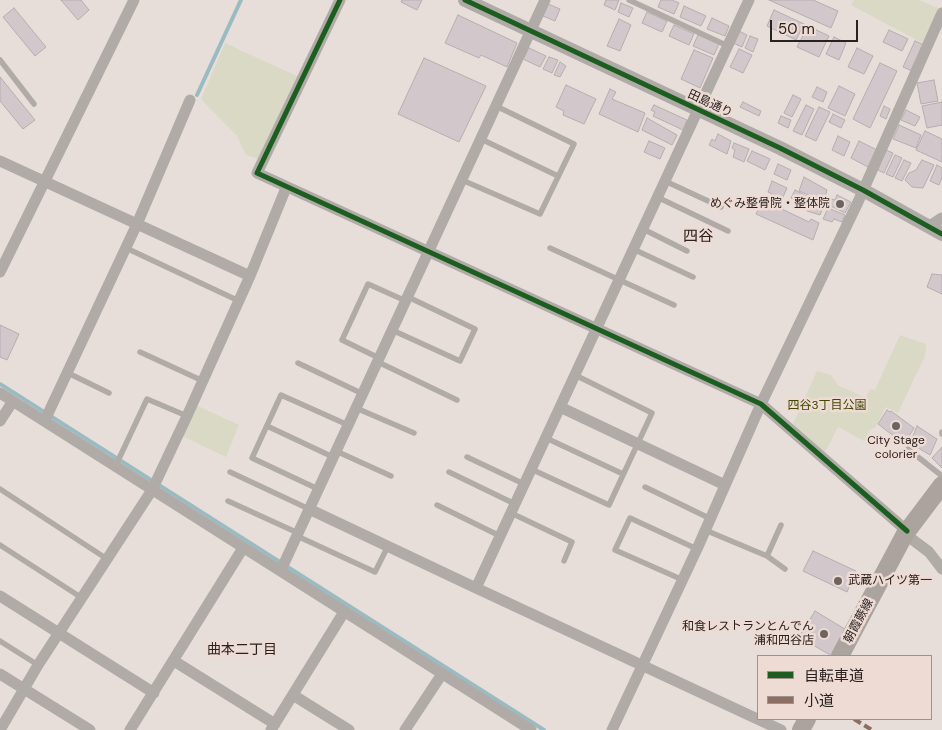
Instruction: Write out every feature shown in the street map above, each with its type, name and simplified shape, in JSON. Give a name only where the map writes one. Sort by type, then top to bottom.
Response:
[{"type":"main road","name":"朝霞蕨線","points":[[841,655],[906,533],[938,494]]},
{"type":"street","points":[[0,272],[134,0]]},
{"type":"street","points":[[340,0],[257,174],[761,404],[929,552],[942,569]]},
{"type":"street","name":"田島通り","points":[[465,0],[780,148],[863,190],[942,234]]},
{"type":"street","points":[[281,570],[545,0]]},
{"type":"street","points":[[476,588],[749,0]]},
{"type":"street","points":[[612,730],[698,549],[761,404],[863,190],[942,13]]},
{"type":"street","points":[[45,420],[137,224],[190,100]]},
{"type":"street","points":[[0,162],[250,276]]},
{"type":"street","points":[[0,730],[38,665],[152,490],[250,276],[286,188]]},
{"type":"street","points":[[928,227],[942,218]]},
{"type":"street","points":[[0,393],[531,730]]},
{"type":"street","points":[[0,421],[13,401]]},
{"type":"street","points":[[560,408],[726,485]]},
{"type":"street","points":[[309,509],[757,719]]},
{"type":"street","points":[[130,730],[243,548]]},
{"type":"street","points":[[0,596],[154,693]]},
{"type":"street","points":[[174,661],[273,727],[344,612]]},
{"type":"street","points":[[0,674],[90,730]]},
{"type":"street","points":[[405,730],[442,674]]},
{"type":"street","points":[[293,695],[349,730]]},
{"type":"street","points":[[506,730],[513,720]]},
{"type":"street","points":[[759,720],[780,730]]},
{"type":"lane","points":[[629,0],[728,46]]},
{"type":"lane","points":[[0,60],[34,104]]},
{"type":"lane","points":[[462,180],[540,214],[574,144],[496,106]]},
{"type":"lane","points":[[481,139],[558,176]]},
{"type":"lane","points":[[665,181],[721,207]]},
{"type":"lane","points":[[657,197],[728,230]]},
{"type":"lane","points":[[643,229],[687,250]]},
{"type":"lane","points":[[126,248],[238,301]]},
{"type":"lane","points":[[550,248],[674,306]]},
{"type":"lane","points":[[634,249],[693,277]]},
{"type":"lane","points":[[392,330],[460,361],[475,329],[368,284],[342,340],[457,400]]},
{"type":"lane","points":[[140,352],[203,381]]},
{"type":"lane","points":[[298,363],[363,394]]},
{"type":"lane","points":[[68,373],[109,393]]},
{"type":"lane","points":[[531,469],[609,505],[652,413],[575,375]]},
{"type":"lane","points":[[318,489],[252,458],[281,394],[348,425]]},
{"type":"lane","points":[[116,465],[147,398],[187,416]]},
{"type":"lane","points":[[356,408],[414,433]]},
{"type":"lane","points":[[267,426],[391,476]]},
{"type":"lane","points":[[545,438],[623,474]]},
{"type":"lane","points":[[908,449],[942,476]]},
{"type":"lane","points":[[467,457],[524,484]]},
{"type":"lane","points":[[230,472],[309,509]]},
{"type":"lane","points":[[449,472],[572,542],[564,561]]},
{"type":"lane","points":[[645,487],[711,519]]},
{"type":"lane","points":[[0,489],[108,559]]},
{"type":"lane","points":[[228,501],[376,572],[388,546]]},
{"type":"lane","points":[[437,505],[500,536]]},
{"type":"lane","points":[[683,580],[615,550],[630,518],[698,549]]},
{"type":"lane","points":[[767,556],[781,525]]},
{"type":"lane","points":[[706,530],[767,556],[785,569]]},
{"type":"lane","points":[[0,545],[82,598]]},
{"type":"lane","points":[[0,640],[38,665]]},
{"type":"green space","points":[[854,0],[919,0],[940,9],[924,44],[851,5]]},
{"type":"green space","points":[[225,43],[299,77],[261,160],[246,155],[237,136],[201,99]]},
{"type":"green space","name":"四谷3丁目公園","points":[[900,335],[926,344],[925,356],[898,413],[886,407],[875,428],[871,429],[864,441],[838,427],[824,454],[792,426],[817,371],[831,375],[838,385],[866,398],[870,389],[875,390]]},
{"type":"green space","points":[[196,405],[239,425],[226,457],[182,436]]},
{"type":"building","points":[[61,0],[81,0],[89,10],[78,20]]},
{"type":"building","points":[[402,0],[422,0],[417,10],[401,2]]},
{"type":"building","points":[[606,0],[619,0],[615,10],[604,5]]},
{"type":"building","points":[[661,0],[672,0],[679,3],[674,14],[658,7]]},
{"type":"building","points":[[769,0],[813,0],[838,11],[831,28]]},
{"type":"building","points":[[621,3],[633,8],[629,17],[618,12]]},
{"type":"building","points":[[548,4],[560,9],[555,21],[543,16]]},
{"type":"building","points":[[684,6],[706,16],[701,26],[680,17]]},
{"type":"building","points":[[14,8],[46,47],[35,56],[3,17]]},
{"type":"building","points":[[774,10],[804,24],[796,40],[767,26]]},
{"type":"building","points":[[647,12],[667,21],[662,32],[642,23]]},
{"type":"building","points":[[458,15],[517,43],[507,67],[481,55],[479,58],[445,43]]},
{"type":"building","points":[[712,18],[729,26],[725,36],[707,29]]},
{"type":"building","points":[[619,19],[631,25],[620,51],[607,46]]},
{"type":"building","points":[[674,25],[694,34],[689,45],[669,36]]},
{"type":"building","points":[[808,26],[829,36],[819,57],[797,47]]},
{"type":"building","points":[[889,30],[908,39],[902,51],[883,42]]},
{"type":"building","points":[[739,31],[747,35],[742,47],[733,43]]},
{"type":"building","points":[[698,35],[719,44],[714,55],[693,46]]},
{"type":"building","points":[[750,36],[758,39],[753,52],[745,48]]},
{"type":"building","points":[[834,37],[846,43],[839,60],[826,54]]},
{"type":"building","points":[[915,41],[924,45],[912,71],[903,67]]},
{"type":"building","points":[[529,48],[546,56],[540,67],[523,59]]},
{"type":"building","points":[[857,48],[873,56],[864,74],[848,67]]},
{"type":"building","points":[[739,49],[752,55],[743,73],[730,67]]},
{"type":"building","points":[[694,50],[713,58],[700,88],[681,79]]},
{"type":"building","points":[[549,57],[558,60],[552,73],[543,69]]},
{"type":"building","points":[[424,58],[486,86],[459,142],[398,114]]},
{"type":"building","points":[[560,62],[566,66],[560,77],[554,75]]},
{"type":"building","points":[[880,63],[897,71],[870,128],[853,119]]},
{"type":"building","points":[[0,77],[35,120],[23,129],[0,101]]},
{"type":"building","points":[[934,80],[938,101],[921,104],[917,83]]},
{"type":"building","points":[[566,85],[596,99],[584,124],[563,115],[564,111],[556,107]]},
{"type":"building","points":[[839,86],[855,94],[845,116],[828,108]]},
{"type":"building","points":[[817,87],[827,92],[823,102],[812,97]]},
{"type":"building","points":[[610,89],[616,92],[612,99],[645,113],[638,132],[599,114]]},
{"type":"building","points":[[793,95],[801,99],[792,117],[784,113]]},
{"type":"building","points":[[743,102],[761,111],[759,116],[740,107]]},
{"type":"building","points":[[942,102],[942,125],[927,128],[922,106]]},
{"type":"building","points":[[654,105],[687,120],[683,130],[653,116],[655,112],[651,110]]},
{"type":"building","points":[[806,105],[814,109],[802,135],[793,131]]},
{"type":"building","points":[[884,106],[890,109],[886,119],[880,116]]},
{"type":"building","points":[[819,107],[830,112],[816,141],[805,136]]},
{"type":"building","points":[[906,110],[920,117],[915,126],[901,120]]},
{"type":"building","points":[[833,114],[845,120],[841,128],[829,122]]},
{"type":"building","points":[[781,116],[791,120],[788,128],[778,123]]},
{"type":"building","points":[[647,118],[677,135],[672,145],[642,130]]},
{"type":"building","points":[[899,125],[921,135],[916,148],[893,139]]},
{"type":"building","points":[[925,131],[942,139],[942,162],[916,150]]},
{"type":"building","points":[[718,134],[731,141],[727,154],[709,145],[712,139],[715,141]]},
{"type":"building","points":[[838,136],[850,142],[844,156],[832,150]]},
{"type":"building","points":[[649,141],[665,148],[660,159],[644,152]]},
{"type":"building","points":[[859,141],[877,150],[868,167],[851,158]]},
{"type":"building","points":[[734,143],[749,149],[744,162],[733,157],[735,150],[732,148]]},
{"type":"building","points":[[886,150],[893,153],[884,173],[876,169]]},
{"type":"building","points":[[752,151],[770,159],[765,170],[747,161]]},
{"type":"building","points":[[895,155],[902,158],[893,177],[886,174]]},
{"type":"building","points":[[904,160],[911,163],[902,181],[895,178]]},
{"type":"building","points":[[922,160],[934,165],[923,188],[912,187],[905,180],[909,173],[916,170]]},
{"type":"building","points":[[778,164],[791,170],[787,180],[774,174]]},
{"type":"building","points":[[937,165],[942,168],[942,178],[939,185],[930,181]]},
{"type":"building","points":[[804,177],[827,190],[824,201],[799,191]]},
{"type":"building","points":[[772,181],[787,188],[782,199],[768,192]]},
{"type":"building","points":[[795,190],[810,198],[804,208],[798,206],[799,202],[791,198]]},
{"type":"building","name":"めぐみ整骨院・整体院","points":[[837,195],[851,202],[845,213],[829,205],[831,199],[835,200]]},
{"type":"building","points":[[812,198],[824,205],[820,215],[807,211]]},
{"type":"building","points":[[763,200],[809,222],[811,219],[819,223],[813,240],[756,214]]},
{"type":"building","points":[[828,208],[845,215],[842,222],[834,219],[832,222],[823,219]]},
{"type":"building","points":[[932,274],[942,275],[942,294],[927,287]]},
{"type":"building","points":[[0,325],[19,334],[7,360],[0,357]]},
{"type":"building","name":"City Stage colorier","points":[[887,410],[914,428],[904,444],[878,424]]},
{"type":"building","points":[[917,426],[937,439],[930,455],[910,443]]},
{"type":"building","points":[[942,447],[942,468],[932,458]]},
{"type":"building","name":"武蔵ハイツ第一","points":[[813,551],[856,571],[847,592],[803,571]]},
{"type":"building","name":"和食レストランとんでん 浦和四谷店","points":[[815,611],[848,631],[833,655],[799,637]]},
{"type":"waterway","points":[[197,95],[241,0]]},
{"type":"waterway","points":[[0,384],[544,730]]},
{"type":"marked path","points":[[856,720],[872,730]]},
{"type":"cycle path","points":[[340,0],[257,173],[761,404],[907,531]]},
{"type":"cycle path","points":[[465,0],[780,148],[863,190],[942,234]]},
{"type":"place","name":"めぐみ整骨院・整体院","points":[[840,204]]},
{"type":"place","name":"City Stage colorier","points":[[896,426]]},
{"type":"place","name":"武蔵ハイツ第一","points":[[838,581]]},
{"type":"place","name":"和食レストランとんでん 浦和四谷店","points":[[824,634]]},
{"type":"district","name":"四谷","points":[[698,237]]},
{"type":"district","name":"曲本二丁目","points":[[242,650]]}]
